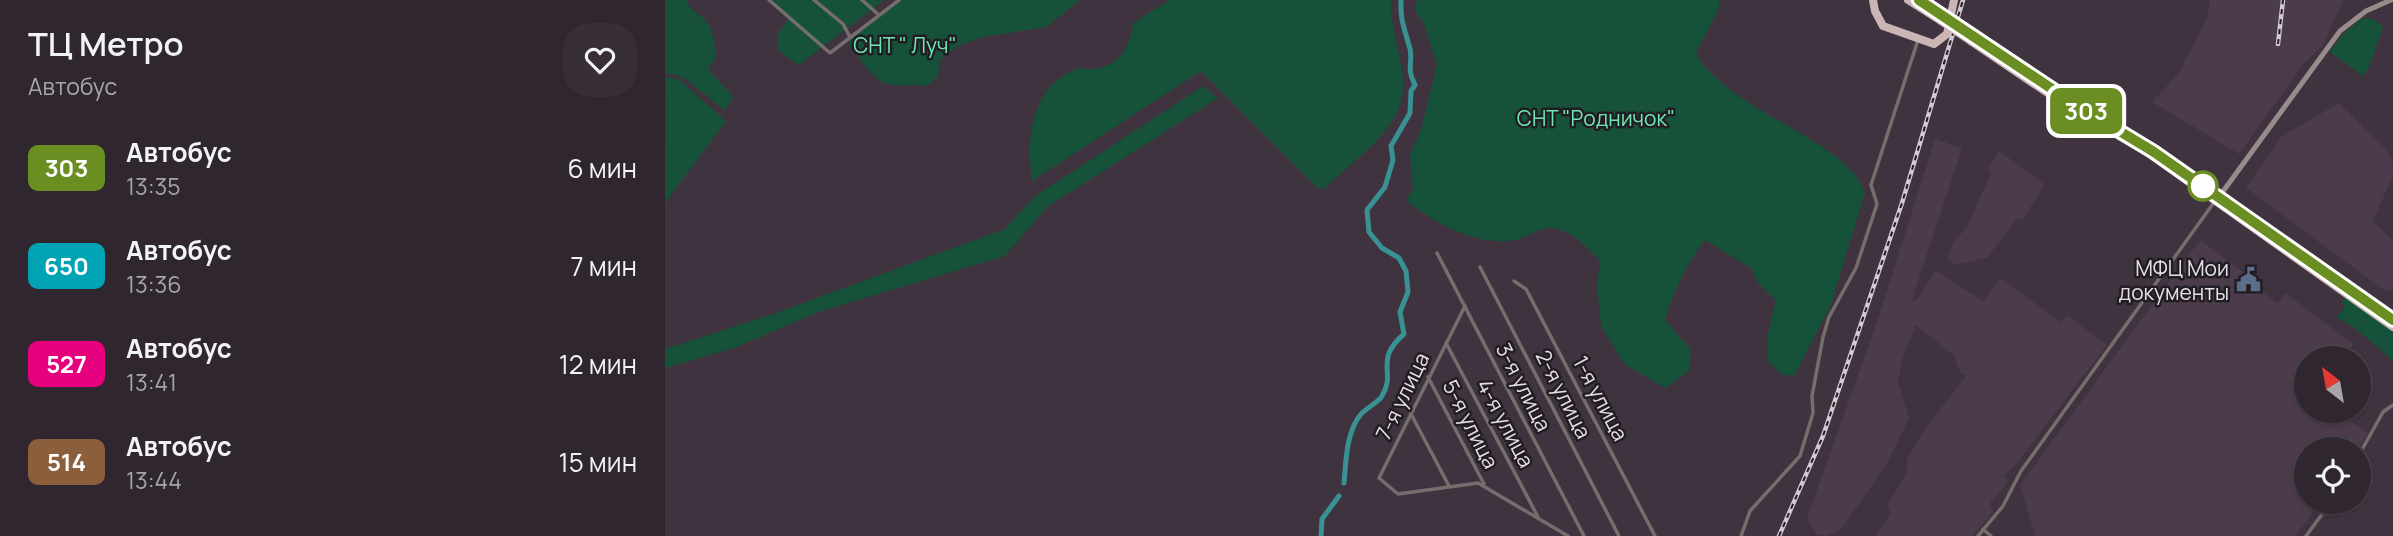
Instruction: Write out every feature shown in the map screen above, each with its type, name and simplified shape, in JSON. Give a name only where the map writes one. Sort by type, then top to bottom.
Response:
[{"type":"highway","points":[[1873,0],[1883,26],[1934,44],[1943,39],[1954,0]]},
{"type":"highway","points":[[1908,0],[1943,18]]},
{"type":"highway","points":[[1919,0],[2067,106],[2148,153],[2393,320]]},
{"type":"highway","points":[[1974,40],[2217,199],[2393,327]]},
{"type":"main road","points":[[2217,199],[2340,31],[2365,11],[2392,0]]},
{"type":"street","points":[[769,0],[830,52],[899,0]]},
{"type":"street","points":[[814,0],[843,24],[851,37]]},
{"type":"street","points":[[862,0],[879,15]]},
{"type":"street","points":[[1741,536],[1750,511],[1800,456],[1813,413],[1812,396],[1823,337],[1829,317],[1856,268],[1877,204],[1871,185],[1918,40]]},
{"type":"street","points":[[1978,536],[2003,506],[2021,471],[2217,199]]},
{"type":"street","name":"3-я улица","points":[[1437,253],[1584,536]]},
{"type":"street","name":"2-я улица","points":[[1481,267],[1619,536]]},
{"type":"street","name":"1-я улица","points":[[1514,281],[1526,289],[1655,536]]},
{"type":"street","name":"7-я улица","points":[[1449,486],[1398,494],[1379,478],[1465,306]]},
{"type":"street","name":"4-я улица","points":[[1446,343],[1538,518]]},
{"type":"street","name":"5-я улица","points":[[1429,377],[1485,486]]},
{"type":"street","points":[[2369,437],[2383,412],[2393,405]]},
{"type":"street","points":[[1411,412],[1449,486],[1478,483],[1568,536]]},
{"type":"street","points":[[2307,536],[2323,514]]},
{"type":"street","points":[[1983,529],[1991,536]]},
{"type":"shaded area","points":[[2210,0],[2343,0],[2324,44],[2304,63],[2239,154],[2152,102],[2178,74],[2207,18]]},
{"type":"shaded area","points":[[2339,103],[2387,150],[2393,164],[2393,175],[2373,222],[2393,240],[2393,291],[2383,289],[2246,188],[2281,137]]},
{"type":"shaded area","points":[[1935,139],[1962,148],[1912,300],[1916,301],[1935,270],[1983,301],[2001,278],[2061,322],[2067,315],[2107,345],[2013,468],[2004,475],[2008,483],[1990,503],[1993,512],[1973,536],[1875,536],[1891,514],[1887,506],[1907,472],[1907,459],[1928,425],[1966,376],[1960,372],[1954,356],[1916,325],[1902,360],[1898,381],[1909,418],[1887,464],[1842,528],[1827,536],[1817,535],[1807,518],[1877,322]]},
{"type":"shaded area","points":[[1999,151],[2045,184],[2023,219],[2016,220],[1987,258],[1954,265],[1947,257],[1954,241],[1967,227],[1991,173],[1988,169]]},
{"type":"shaded area","points":[[2200,240],[2252,279],[2249,283],[2278,303],[2285,293],[2353,344],[2294,346],[2294,424],[2355,424],[2368,434],[2366,437],[2294,437],[2294,514],[2312,514],[2296,536],[2035,536],[2020,485]]},
{"type":"green space","points":[[665,0],[686,0],[708,24],[716,57],[708,69],[733,97],[725,110],[679,76],[665,74]]},
{"type":"green space","name":"СНТ \" Луч\"","points":[[767,0],[884,0],[799,65],[779,51],[777,35],[788,19]]},
{"type":"green space","name":"СНТ \" Луч\"","points":[[898,0],[1080,0],[1046,27],[983,37],[958,46],[940,60],[938,77],[927,86],[887,84],[868,70],[849,44],[849,40]]},
{"type":"green space","points":[[1170,0],[1391,0],[1402,70],[1403,89],[1399,107],[1381,136],[1368,150],[1327,187],[1319,189],[1201,71],[1032,181],[1031,132],[1041,100],[1050,87],[1063,76],[1078,69],[1103,67],[1117,59],[1127,47],[1133,23]]},
{"type":"green space","name":"СНТ \"Родничок\"","points":[[1417,0],[1720,0],[1717,13],[1696,53],[1711,73],[1732,91],[1836,157],[1855,174],[1865,193],[1830,307],[1794,376],[1781,374],[1767,360],[1768,334],[1776,300],[1758,283],[1752,269],[1705,240],[1681,278],[1665,320],[1691,350],[1689,371],[1665,388],[1624,364],[1601,326],[1597,286],[1600,260],[1578,240],[1566,232],[1551,228],[1515,240],[1486,240],[1443,225],[1406,200],[1413,190],[1410,154],[1420,133],[1437,65],[1424,24],[1415,10]]},
{"type":"green space","points":[[2362,18],[2374,19],[2383,27],[2368,70],[2363,76],[2330,52],[2343,34]]},
{"type":"green space","points":[[666,77],[678,79],[726,121],[665,203]]},
{"type":"green space","points":[[1203,86],[1218,98],[1047,207],[1005,256],[821,311],[734,348],[665,368],[665,349],[776,313],[1005,229],[1034,197]]},
{"type":"green space","points":[[2345,297],[2393,332],[2393,360],[2358,331],[2336,318],[2345,306],[2341,303]]},
{"type":"waterway","points":[[1344,483],[1352,429],[1361,414],[1382,396],[1386,388],[1387,359],[1395,343],[1404,334],[1400,312],[1408,292],[1406,271],[1399,258],[1382,248],[1369,232],[1367,210],[1385,187],[1393,160],[1391,146],[1410,113],[1411,91],[1415,85],[1410,70],[1411,54],[1402,20],[1401,0]]},
{"type":"waterway","points":[[1321,536],[1322,519],[1339,496]]},
{"type":"railway","points":[[1779,536],[1823,436],[1902,203],[1963,0]]},
{"type":"railway","points":[[2278,44],[2283,0]]},
{"type":"bus line","name":"303","points":[[1919,0],[2070,101],[2154,152],[2393,320]]},
{"type":"place","name":"МФЦ Мои документы","points":[[2249,280]]}]
